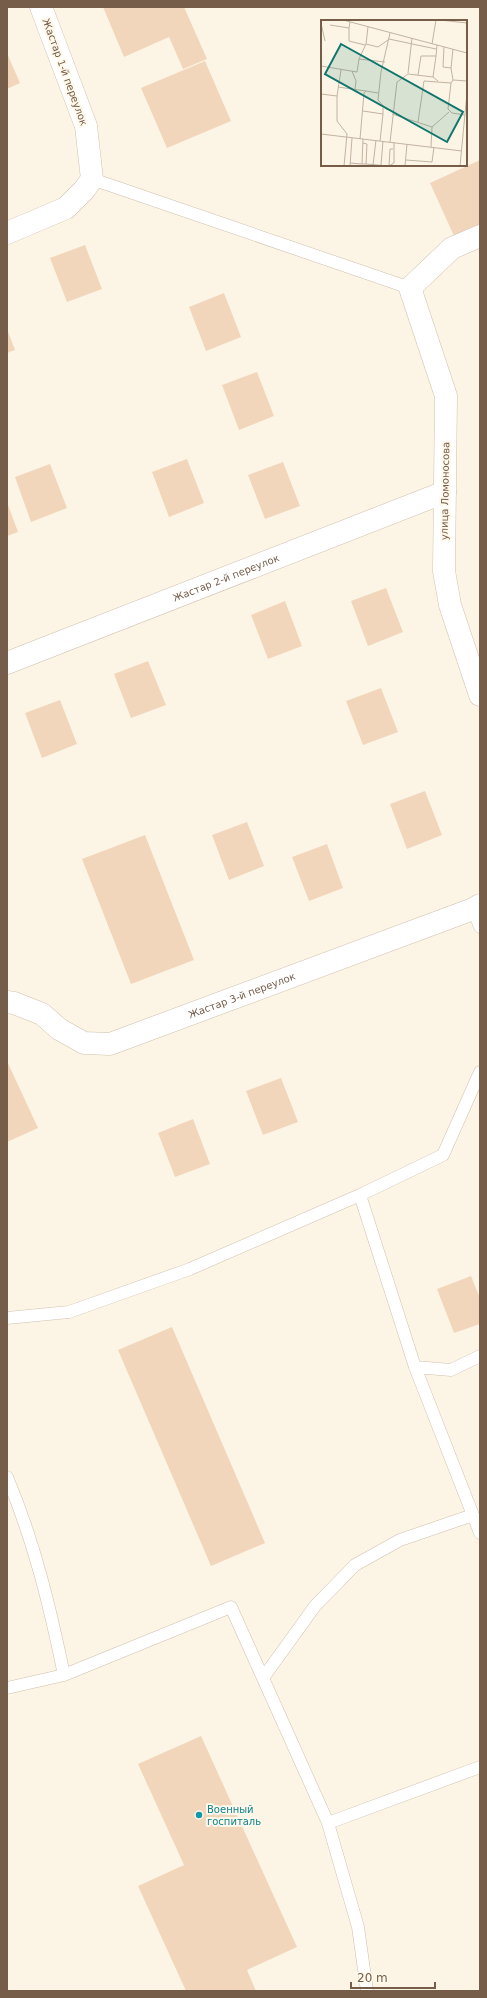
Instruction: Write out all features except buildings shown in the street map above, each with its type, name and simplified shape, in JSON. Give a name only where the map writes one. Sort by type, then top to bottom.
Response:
[{"type":"street","name":"Жастар 1-й переулок","points":[[41,7],[86,126],[92,179]]},
{"type":"street","points":[[7,233],[66,208],[84,190],[92,179]]},
{"type":"street","points":[[410,288],[452,248],[480,236]]},
{"type":"street","name":"улица Ломоносова","points":[[410,288],[446,396],[444,571],[450,605],[480,695]]},
{"type":"street","name":"Жастар 2-й переулок","points":[[7,662],[445,492]]},
{"type":"street","name":"Жастар 3-й переулок","points":[[7,1002],[14,1003],[42,1014],[59,1029],[84,1043],[110,1044],[478,914]]},
{"type":"lane","points":[[92,179],[410,288]]},
{"type":"lane","points":[[7,1318],[69,1312],[190,1269],[360,1195],[443,1155],[480,1072]]},
{"type":"lane","points":[[360,1195],[415,1367],[480,1533]]},
{"type":"lane","points":[[415,1367],[451,1370],[480,1356]]},
{"type":"lane","points":[[7,1477],[22,1513],[51,1609],[64,1675]]},
{"type":"lane","points":[[262,1678],[314,1606],[355,1565],[400,1540],[473,1515]]},
{"type":"lane","points":[[7,1688],[64,1675],[231,1607],[328,1823],[358,1927],[367,1991]]},
{"type":"lane","points":[[328,1823],[480,1767]]},
{"type":"place","name":"Военный госпиталь","points":[[199,1815]]}]
